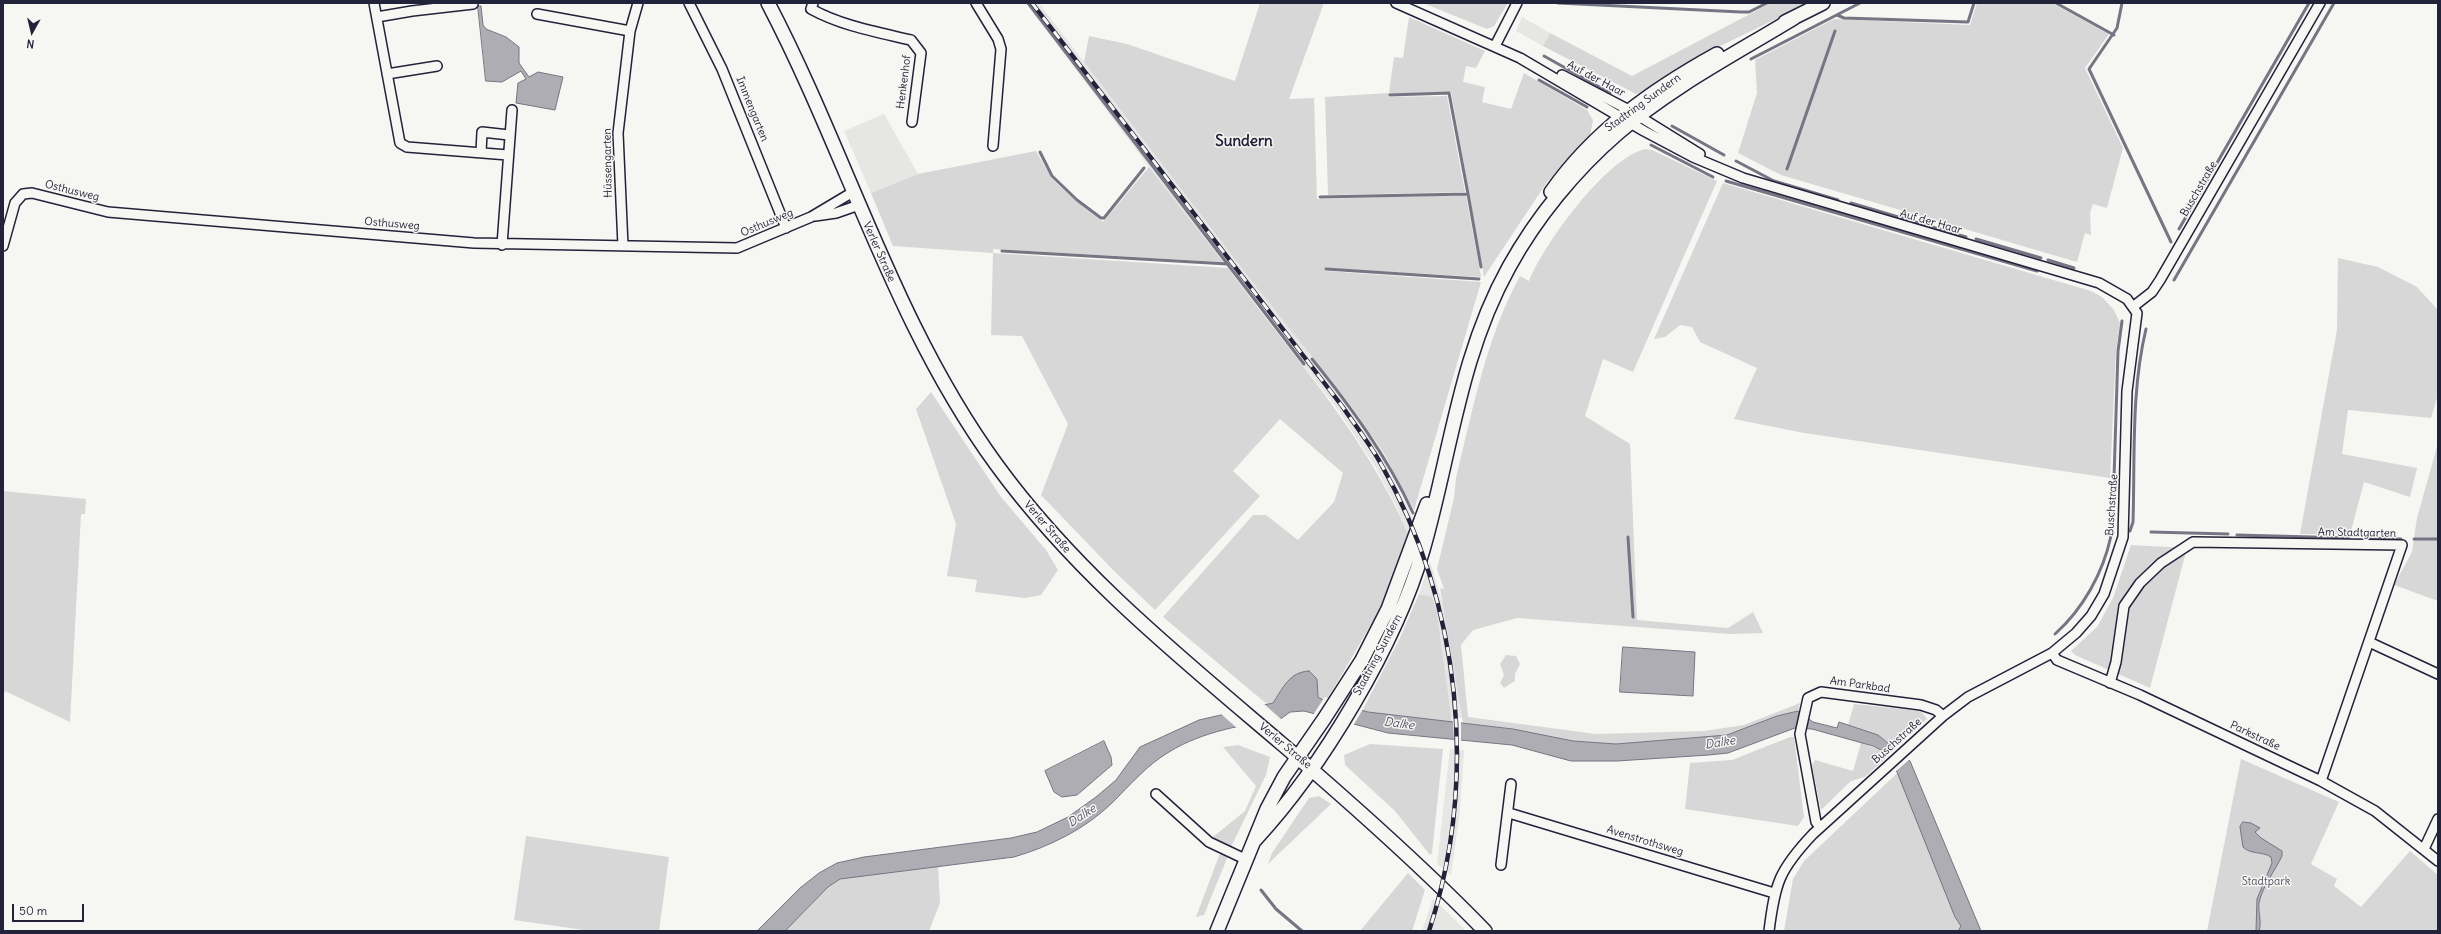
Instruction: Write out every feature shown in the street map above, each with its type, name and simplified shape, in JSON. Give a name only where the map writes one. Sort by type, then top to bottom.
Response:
[{"type":"main road","name":"Verler Straße","points":[[768,3],[859,205],[884,265],[926,351],[957,408],[996,464],[1036,517],[1118,602],[1311,768],[1417,864],[1485,931]]},
{"type":"main road","name":"Stadtring Sundern","points":[[1255,840],[1278,816],[1340,724],[1376,662],[1403,607],[1422,553],[1471,351],[1495,294],[1510,266],[1547,209],[1582,168],[1630,117],[1794,18],[1823,3]]},
{"type":"main road","name":"Stadtring Sundern","points":[[1217,931],[1267,809],[1284,777],[1324,720],[1362,660],[1388,609],[1447,446]]},
{"type":"street","points":[[374,3],[400,143],[408,147],[508,155]]},
{"type":"street","name":"Hüssengarten","points":[[623,246],[618,133],[630,31],[638,3]]},
{"type":"street","name":"Immengarten","points":[[689,3],[722,69],[786,228]]},
{"type":"street","name":"Henkenhof","points":[[813,3],[811,9],[825,17],[851,26],[911,40],[918,46],[921,53],[912,122]]},
{"type":"street","points":[[976,3],[998,39],[1001,49],[993,146]]},
{"type":"street","name":"Auf der Haar","points":[[1396,3],[1520,58],[1556,71],[1693,157],[1767,187],[2099,283],[2127,299],[2134,306]]},
{"type":"street","points":[[1495,46],[1517,3]]},
{"type":"street","name":"Buschstraße","points":[[1769,931],[1774,893],[1793,855],[1820,827],[1943,716],[1968,697],[2052,653],[2076,633],[2091,616],[2104,594],[2122,537],[2128,391],[2137,321],[2134,306],[2152,292],[2160,280],[2320,3]]},
{"type":"street","points":[[377,17],[412,11],[473,4]]},
{"type":"street","points":[[537,14],[630,31]]},
{"type":"street","points":[[387,74],[437,66]]},
{"type":"street","points":[[502,245],[512,110]]},
{"type":"street","points":[[481,153],[482,132],[509,135]]},
{"type":"street","name":"Osthusweg","points":[[3,246],[15,203],[23,194],[32,193],[108,212],[502,245],[737,248],[811,217],[853,192]]},
{"type":"street","name":"Osthusweg","points":[[811,217],[836,213],[859,205]]},
{"type":"street","name":"Am Stadtgarten","points":[[2110,682],[2116,662],[2124,606],[2140,583],[2161,563],[2193,542],[2402,545],[2321,780]]},
{"type":"street","points":[[2369,642],[2438,674]]},
{"type":"street","name":"Parkstraße","points":[[2052,653],[2057,660],[2110,682],[2321,780],[2376,811],[2438,861]]},
{"type":"street","name":"Am Parkbad","points":[[1820,827],[1816,822],[1800,731],[1808,698],[1821,692],[1922,705],[1936,710],[1943,716]]},
{"type":"street","points":[[1501,865],[1509,813],[1511,784]]},
{"type":"street","points":[[1156,794],[1209,842],[1247,860]]},
{"type":"street","name":"Avenstrothsweg","points":[[1509,813],[1774,893]]},
{"type":"street","points":[[2424,849],[2438,819]]},
{"type":"shaded area","points":[[1026,3],[1039,3],[1236,261],[1313,355],[1309,358],[1345,404],[1380,454],[1416,524],[1410,538],[1397,508],[1376,468],[1338,410],[1146,163]]},
{"type":"shaded area","points":[[1522,17],[1550,33],[1543,46],[1516,31]]},
{"type":"shaded area","points":[[884,114],[918,174],[871,193],[844,131]]},
{"type":"shaded area","points":[[1430,561],[1445,612],[1462,718],[1451,717],[1437,613],[1432,597],[1419,594]]},
{"type":"shaded area","points":[[1450,749],[1464,750],[1460,810],[1451,875],[1437,864]]},
{"type":"shaded area","points":[[1433,898],[1466,931],[1422,931]]},
{"type":"green space","points":[[1260,3],[1324,3],[1289,99],[1314,98],[1317,199],[1466,195],[1481,277],[1324,268],[1325,271],[1481,282],[1414,510],[1383,452],[1352,407],[1236,261],[1084,62],[1089,36],[1127,44],[1235,81]]},
{"type":"green space","points":[[1423,3],[1508,3],[1494,26],[1487,29]]},
{"type":"green space","points":[[1771,3],[1809,3],[1706,53],[1655,86],[1636,94],[1543,46],[1550,33],[1632,76]]},
{"type":"green space","points":[[1977,3],[2052,3],[2109,34],[2085,68],[2123,148],[2107,208],[2093,204],[2090,213],[2091,235],[2085,233],[2077,262],[1781,175],[1738,153],[1757,93],[1755,60],[1834,19],[1970,25]]},
{"type":"green space","points":[[1409,17],[1485,51],[1476,68],[1466,66],[1463,82],[1485,87],[1482,102],[1511,109],[1524,73],[1587,110],[1593,120],[1590,136],[1547,182],[1484,277],[1451,92],[1389,94],[1389,97],[1447,96],[1465,192],[1328,195],[1325,97],[1389,93],[1394,57],[1403,58]]},
{"type":"green space","points":[[1645,149],[1652,150],[1717,181],[1633,372],[1603,359],[1585,416],[1630,444],[1637,620],[1728,628],[1753,612],[1763,633],[1730,634],[1517,618],[1473,630],[1461,645],[1468,717],[1596,734],[1704,731],[1744,725],[1800,703],[1798,711],[1777,716],[1727,735],[1616,744],[1573,741],[1513,729],[1463,723],[1440,588],[1444,589],[1437,569],[1454,498],[1456,478],[1489,349],[1508,300],[1520,276],[1529,281],[1548,246],[1578,205],[1595,185],[1629,156]]},
{"type":"green space","points":[[1036,151],[1052,179],[1077,202],[1103,222],[1149,167],[1223,262],[993,249],[993,253],[893,246],[871,193],[918,174]]},
{"type":"green space","points":[[1723,183],[2091,291],[2102,297],[2114,310],[2120,323],[2116,350],[2110,478],[1804,433],[1734,419],[1757,368],[1700,342],[1692,327],[1680,325],[1665,337],[1654,339]]},
{"type":"green space","points":[[993,253],[1228,268],[1303,365],[1350,431],[1372,465],[1392,500],[1410,538],[1383,600],[1362,640],[1328,698],[1325,697],[1322,700],[1318,696],[1317,679],[1287,681],[1273,703],[1268,705],[1163,617],[1253,515],[1266,515],[1298,540],[1334,502],[1343,473],[1280,419],[1233,471],[1260,496],[1155,610],[1113,570],[1041,495],[1068,424],[1022,336],[991,335]]},
{"type":"green space","points":[[2338,258],[2378,267],[2417,287],[2438,310],[2438,395],[2431,418],[2348,410],[2342,454],[2417,468],[2410,497],[2364,482],[2350,535],[2300,534],[2337,330]]},
{"type":"green space","points":[[931,392],[1001,497],[1046,550],[1058,570],[1041,595],[1025,598],[975,592],[977,580],[947,576],[956,524],[916,409]]},
{"type":"green space","points":[[2438,443],[2438,601],[2394,585],[2412,552],[2417,518]]},
{"type":"green space","points":[[3,491],[86,499],[85,514],[81,514],[70,722],[5,691],[3,695]]},
{"type":"green space","points":[[2131,545],[2187,548],[2150,688],[2075,655],[2071,651],[2097,627],[2113,598]]},
{"type":"green space","points":[[1419,594],[1432,597],[1437,613],[1452,722],[1362,711],[1400,638]]},
{"type":"green space","points":[[1506,655],[1516,656],[1520,664],[1515,674],[1515,681],[1504,688],[1500,683],[1504,675],[1500,664]]},
{"type":"green space","points":[[1854,704],[1921,711],[1927,719],[1895,747],[1878,735],[1848,725]]},
{"type":"green space","points":[[1790,737],[1794,737],[1804,817],[1798,826],[1685,809],[1690,763],[1732,760]]},
{"type":"green space","points":[[1861,743],[1883,751],[1887,757],[1865,777],[1851,781],[1821,810],[1812,765],[1815,760],[1853,771]]},
{"type":"green space","points":[[1370,744],[1443,749],[1432,853],[1430,855],[1395,811],[1345,765],[1344,755]]},
{"type":"green space","points":[[1238,745],[1270,757],[1266,775],[1230,849],[1213,837],[1245,811],[1256,786],[1223,747]]},
{"type":"green space","name":"Stadtpark","points":[[2241,759],[2339,802],[2311,864],[2337,879],[2334,886],[2361,907],[2410,851],[2438,875],[2438,931],[2207,931]]},
{"type":"green space","points":[[1910,761],[1981,931],[1784,931],[1793,879],[1804,861]]},
{"type":"green space","points":[[1319,796],[1331,804],[1268,864],[1272,853],[1309,798]]},
{"type":"green space","points":[[526,836],[669,857],[659,931],[591,931],[514,920]]},
{"type":"green space","points":[[1220,853],[1228,856],[1204,915],[1196,917]]},
{"type":"green space","points":[[938,865],[940,903],[929,931],[785,931],[828,887],[840,879]]},
{"type":"green space","points":[[1408,873],[1425,890],[1412,931],[1360,931]]},
{"type":"water","points":[[478,6],[481,6],[483,25],[486,29],[506,37],[519,47],[519,63],[529,77],[538,72],[563,77],[555,110],[516,103],[518,83],[526,79],[521,71],[502,82],[486,81]]},
{"type":"water","points":[[1623,647],[1695,652],[1693,696],[1620,692]]},
{"type":"water","name":"Dalke","points":[[1309,671],[1317,679],[1318,697],[1323,700],[1368,712],[1513,729],[1573,741],[1616,744],[1727,735],[1777,716],[1798,711],[1813,722],[1837,728],[1839,722],[1878,735],[1910,761],[1981,931],[1958,931],[1961,926],[1955,917],[1897,772],[1883,751],[1873,746],[1812,729],[1795,728],[1728,753],[1617,761],[1571,761],[1512,745],[1388,733],[1304,711],[1290,712],[1282,718],[1224,730],[1182,745],[1153,763],[1112,803],[1090,821],[1067,836],[1041,848],[1014,857],[840,879],[828,887],[785,931],[757,931],[800,888],[819,873],[837,863],[864,857],[1011,838],[1037,832],[1068,817],[1096,797],[1116,780],[1140,747],[1199,720],[1273,703],[1291,678],[1296,674]]},
{"type":"water","points":[[1104,741],[1111,757],[1112,765],[1077,795],[1062,797],[1054,792],[1045,771]]},
{"type":"water","points":[[2243,822],[2251,823],[2260,828],[2255,832],[2261,838],[2282,851],[2282,856],[2266,885],[2259,903],[2259,931],[2256,931],[2257,899],[2272,863],[2271,857],[2268,855],[2249,851],[2243,847],[2240,827]]},
{"type":"pier","points":[[1324,698],[1363,709],[1353,726],[1313,715]]},
{"type":"pier","points":[[1264,704],[1282,720],[1238,729],[1220,713]]},
{"type":"pier","points":[[1453,720],[1461,721],[1461,741],[1454,740]]},
{"type":"pier","points":[[1897,747],[1910,759],[1895,772],[1885,757]]},
{"type":"waterway","points":[[1028,3],[1304,364]]},
{"type":"waterway","points":[[1558,3],[1741,12],[1749,12],[1767,3]]},
{"type":"waterway","points":[[1751,59],[1860,3]]},
{"type":"waterway","points":[[1837,15],[1844,18],[1968,22],[1974,3]]},
{"type":"waterway","points":[[2056,3],[2114,35]]},
{"type":"waterway","points":[[2122,3],[2117,28],[2089,69],[2171,242]]},
{"type":"waterway","points":[[2179,229],[2309,3]]},
{"type":"waterway","points":[[2174,280],[2334,3]]},
{"type":"waterway","points":[[1787,169],[1835,31]]},
{"type":"waterway","points":[[1544,56],[1610,93]]},
{"type":"waterway","points":[[1539,80],[1587,107]]},
{"type":"waterway","points":[[1390,95],[1449,93],[1468,194]]},
{"type":"waterway","points":[[1672,126],[1724,155]]},
{"type":"waterway","points":[[1651,145],[1713,177]]},
{"type":"waterway","points":[[1040,152],[1052,176],[1077,200],[1101,218],[1104,218],[1144,168]]},
{"type":"waterway","points":[[1736,161],[1774,181],[1838,200]]},
{"type":"waterway","points":[[1726,181],[2037,271]]},
{"type":"waterway","points":[[1320,197],[1468,194],[1481,267]]},
{"type":"waterway","points":[[1851,203],[1966,237]]},
{"type":"waterway","points":[[1976,239],[2041,258]]},
{"type":"waterway","points":[[1002,251],[1228,264]]},
{"type":"waterway","points":[[2048,260],[2074,268]]},
{"type":"waterway","points":[[1326,269],[1479,279]]},
{"type":"waterway","points":[[2114,478],[2118,351],[2122,321]]},
{"type":"waterway","points":[[2130,531],[2133,522],[2136,400],[2141,352],[2146,329]]},
{"type":"waterway","points":[[1312,359],[1341,395],[1380,452],[1413,513]]},
{"type":"waterway","points":[[2055,634],[2083,602],[2103,563],[2112,530],[2114,487]]},
{"type":"waterway","points":[[2151,532],[2228,534]]},
{"type":"waterway","points":[[2237,535],[2349,538]]},
{"type":"waterway","points":[[1628,537],[1633,617]]},
{"type":"waterway","points":[[2365,538],[2401,539]]},
{"type":"waterway","points":[[2414,539],[2438,539]]},
{"type":"waterway","points":[[1261,890],[1276,909],[1302,931]]},
{"type":"railway","points":[[1032,3],[1342,406],[1377,457],[1408,518],[1429,575],[1445,633],[1454,693],[1457,753],[1454,813],[1445,873],[1429,931]]},
{"type":"district","name":"Sundern","points":[[1244,142]]}]
